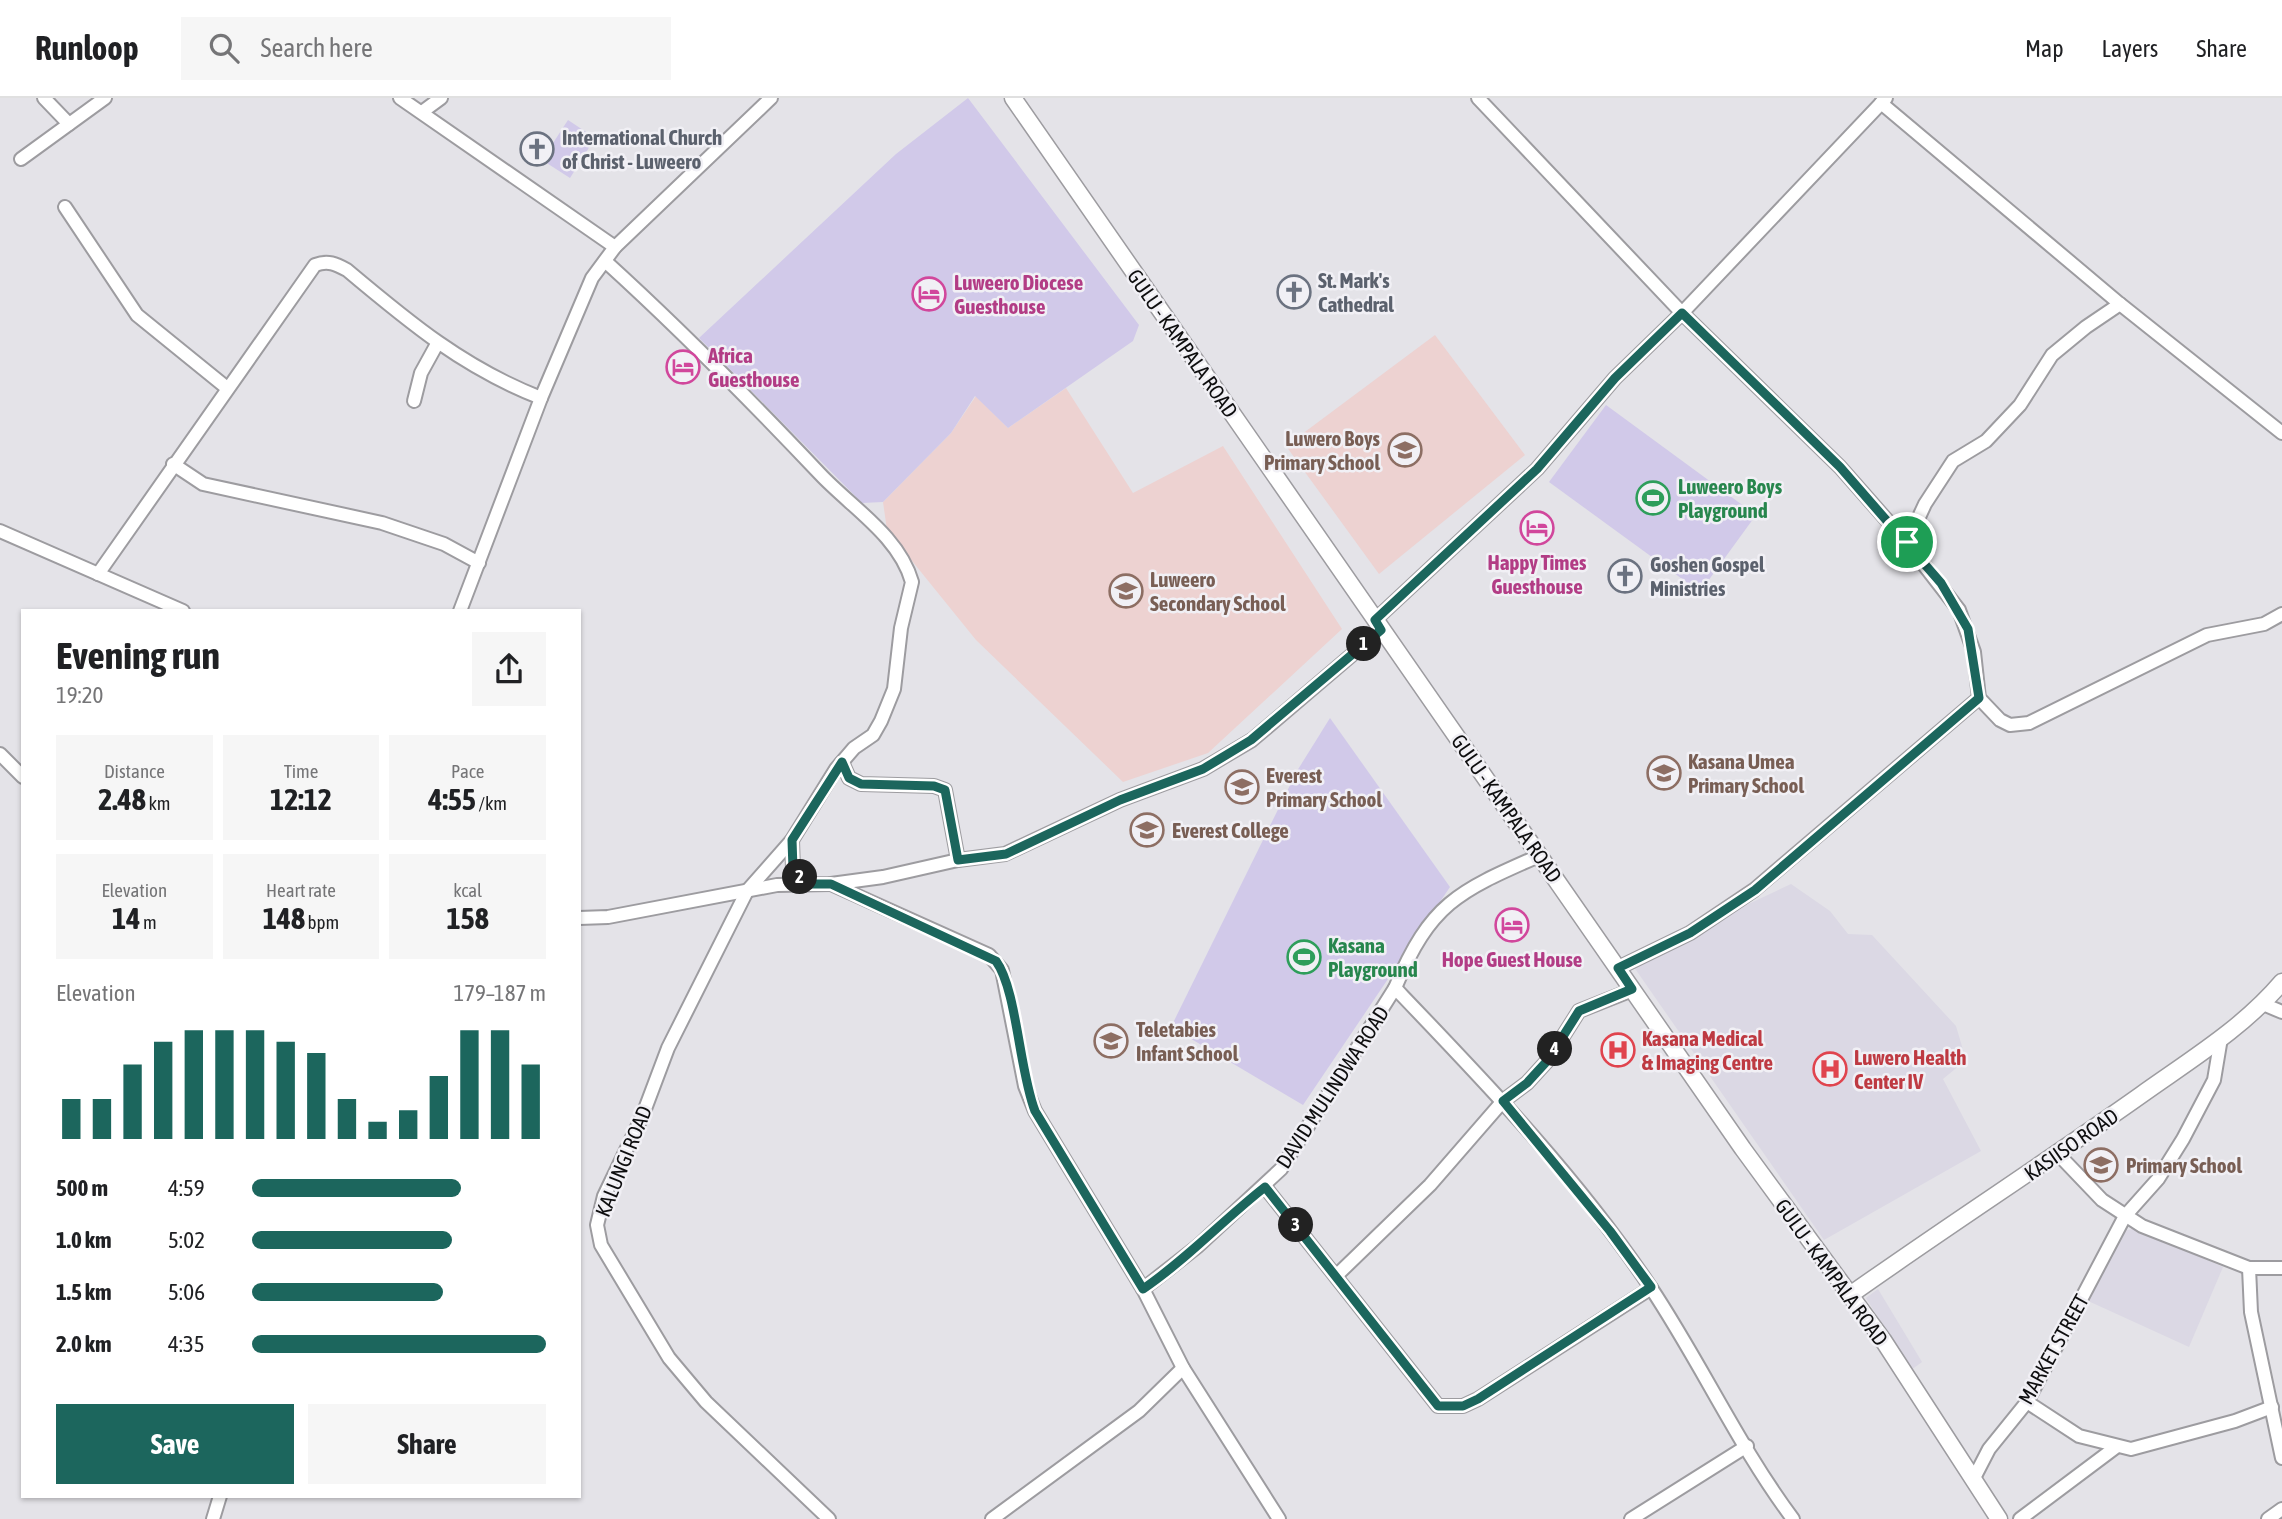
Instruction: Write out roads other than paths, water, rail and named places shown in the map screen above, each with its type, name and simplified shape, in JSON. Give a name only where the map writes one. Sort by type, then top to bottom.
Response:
[{"type":"main road","name":"GULU - KAMPALA ROAD","points":[[1013,98],[1800,1230],[1850,1294],[1974,1478],[1996,1517]]},
{"type":"main road","name":"KASIISO ROAD","points":[[1850,1294],[2058,1154],[2221,1038],[2263,1004],[2282,982]]},
{"type":"street","points":[[44,98],[69,124]]},
{"type":"street","points":[[21,159],[106,98]]},
{"type":"street","points":[[400,98],[615,247]]},
{"type":"street","points":[[422,112],[442,98]]},
{"type":"street","points":[[461,609],[541,398],[592,278],[615,247],[771,98]]},
{"type":"street","points":[[1478,98],[1682,313],[1840,467],[1907,542],[1959,610],[1974,652],[1979,698],[2000,720],[2010,725],[2029,723],[2207,635],[2264,624],[2282,614]]},
{"type":"street","points":[[581,918],[608,917],[777,885],[831,884],[884,877],[958,860],[1006,854],[1120,800],[1203,769],[1251,740],[1378,625],[1537,469],[1615,378],[1682,313],[1884,100],[2120,304],[2282,433]]},
{"type":"street","points":[[65,207],[137,314],[227,388]]},
{"type":"street","name":"KALUNGI ROAD","points":[[605,261],[696,344],[822,476],[880,530],[910,576],[912,588],[901,628],[894,688],[873,735],[854,748],[842,762],[792,840],[747,891],[668,1048],[642,1117],[604,1196],[597,1225],[601,1245],[669,1358],[706,1402],[779,1475],[829,1519]]},
{"type":"street","points":[[98,574],[315,265],[322,262],[336,264],[348,270],[437,344],[473,368],[541,398]]},
{"type":"street","points":[[1907,542],[1925,504],[1953,460],[1986,441],[2020,405],[2052,355],[2120,304]]},
{"type":"street","points":[[414,401],[421,373],[437,344]]},
{"type":"street","points":[[173,464],[203,484],[382,523],[444,544],[479,563]]},
{"type":"street","points":[[0,531],[178,609]]},
{"type":"street","points":[[1618,968],[1690,933],[1755,890],[1979,698]]},
{"type":"street","points":[[0,754],[21,775]]},
{"type":"street","points":[[842,762],[849,778],[861,784],[934,786],[945,790],[958,860]]},
{"type":"street","points":[[792,840],[793,869],[808,884]]},
{"type":"street","name":"DAVID MULINDWA ROAD","points":[[1143,1289],[1172,1269],[1223,1220],[1265,1187],[1294,1150],[1395,988],[1422,936],[1446,906],[1477,883],[1541,855]]},
{"type":"street","points":[[831,884],[996,961],[1006,982],[1025,1086],[1035,1111],[1143,1289],[1183,1368],[1279,1519]]},
{"type":"street","points":[[1395,988],[1503,1101],[1610,1231],[1651,1287],[1793,1519]]},
{"type":"street","points":[[1337,1275],[1430,1185],[1503,1101],[1527,1083],[1548,1060],[1579,1011],[1632,989]]},
{"type":"street","points":[[2263,1004],[2282,1012]]},
{"type":"street","name":"MARKET STREET","points":[[1974,1478],[1989,1449],[2026,1402],[2125,1216],[2158,1179],[2183,1139],[2214,1080],[2221,1038]]},
{"type":"street","points":[[2058,1154],[2102,1200],[2125,1216],[2249,1268],[2282,1268]]},
{"type":"street","points":[[1265,1187],[1337,1275],[1415,1381],[1438,1406],[1463,1406],[1478,1399],[1651,1287]]},
{"type":"street","points":[[2249,1268],[2251,1312],[2282,1458]]},
{"type":"street","points":[[992,1519],[1139,1411],[1183,1368]]},
{"type":"street","points":[[2026,1402],[2080,1436],[2131,1449],[2153,1445],[2272,1407]]},
{"type":"street","points":[[1631,1519],[1747,1446]]},
{"type":"street","points":[[2020,1519],[2116,1447]]},
{"type":"street","points":[[213,1519],[219,1498]]},
{"type":"street","points":[[2268,1519],[2282,1509]]},
{"type":"place","name":"International Church of Christ - Luweero","points":[[537,149]]},
{"type":"place","name":"St. Mark's Cathedral","points":[[1294,292]]},
{"type":"place","name":"Luweero Diocese Guesthouse","points":[[929,294]]},
{"type":"place","name":"Africa Guesthouse","points":[[683,367]]},
{"type":"place","name":"Luwero Boys Primary School","points":[[1405,450]]},
{"type":"place","name":"Luweero Boys Playground","points":[[1653,498]]},
{"type":"place","name":"Happy Times Guesthouse","points":[[1537,528]]},
{"type":"place","name":"Goshen Gospel Ministries","points":[[1625,576]]},
{"type":"place","name":"Luweero Secondary School","points":[[1126,591]]},
{"type":"place","name":"Kasana Umea Primary School","points":[[1664,773]]},
{"type":"place","name":"Everest Primary School","points":[[1242,787]]},
{"type":"place","name":"Everest College","points":[[1147,830]]},
{"type":"place","name":"Hope Guest House","points":[[1512,925]]},
{"type":"place","name":"Kasana Playground","points":[[1304,957]]},
{"type":"place","name":"Teletabies Infant School","points":[[1111,1041]]},
{"type":"place","name":"Kasana Medical & Imaging Centre","points":[[1618,1050]]},
{"type":"place","name":"Luwero Health Center IV","points":[[1830,1069]]},
{"type":"place","name":"Primary School","points":[[2101,1165]]}]
